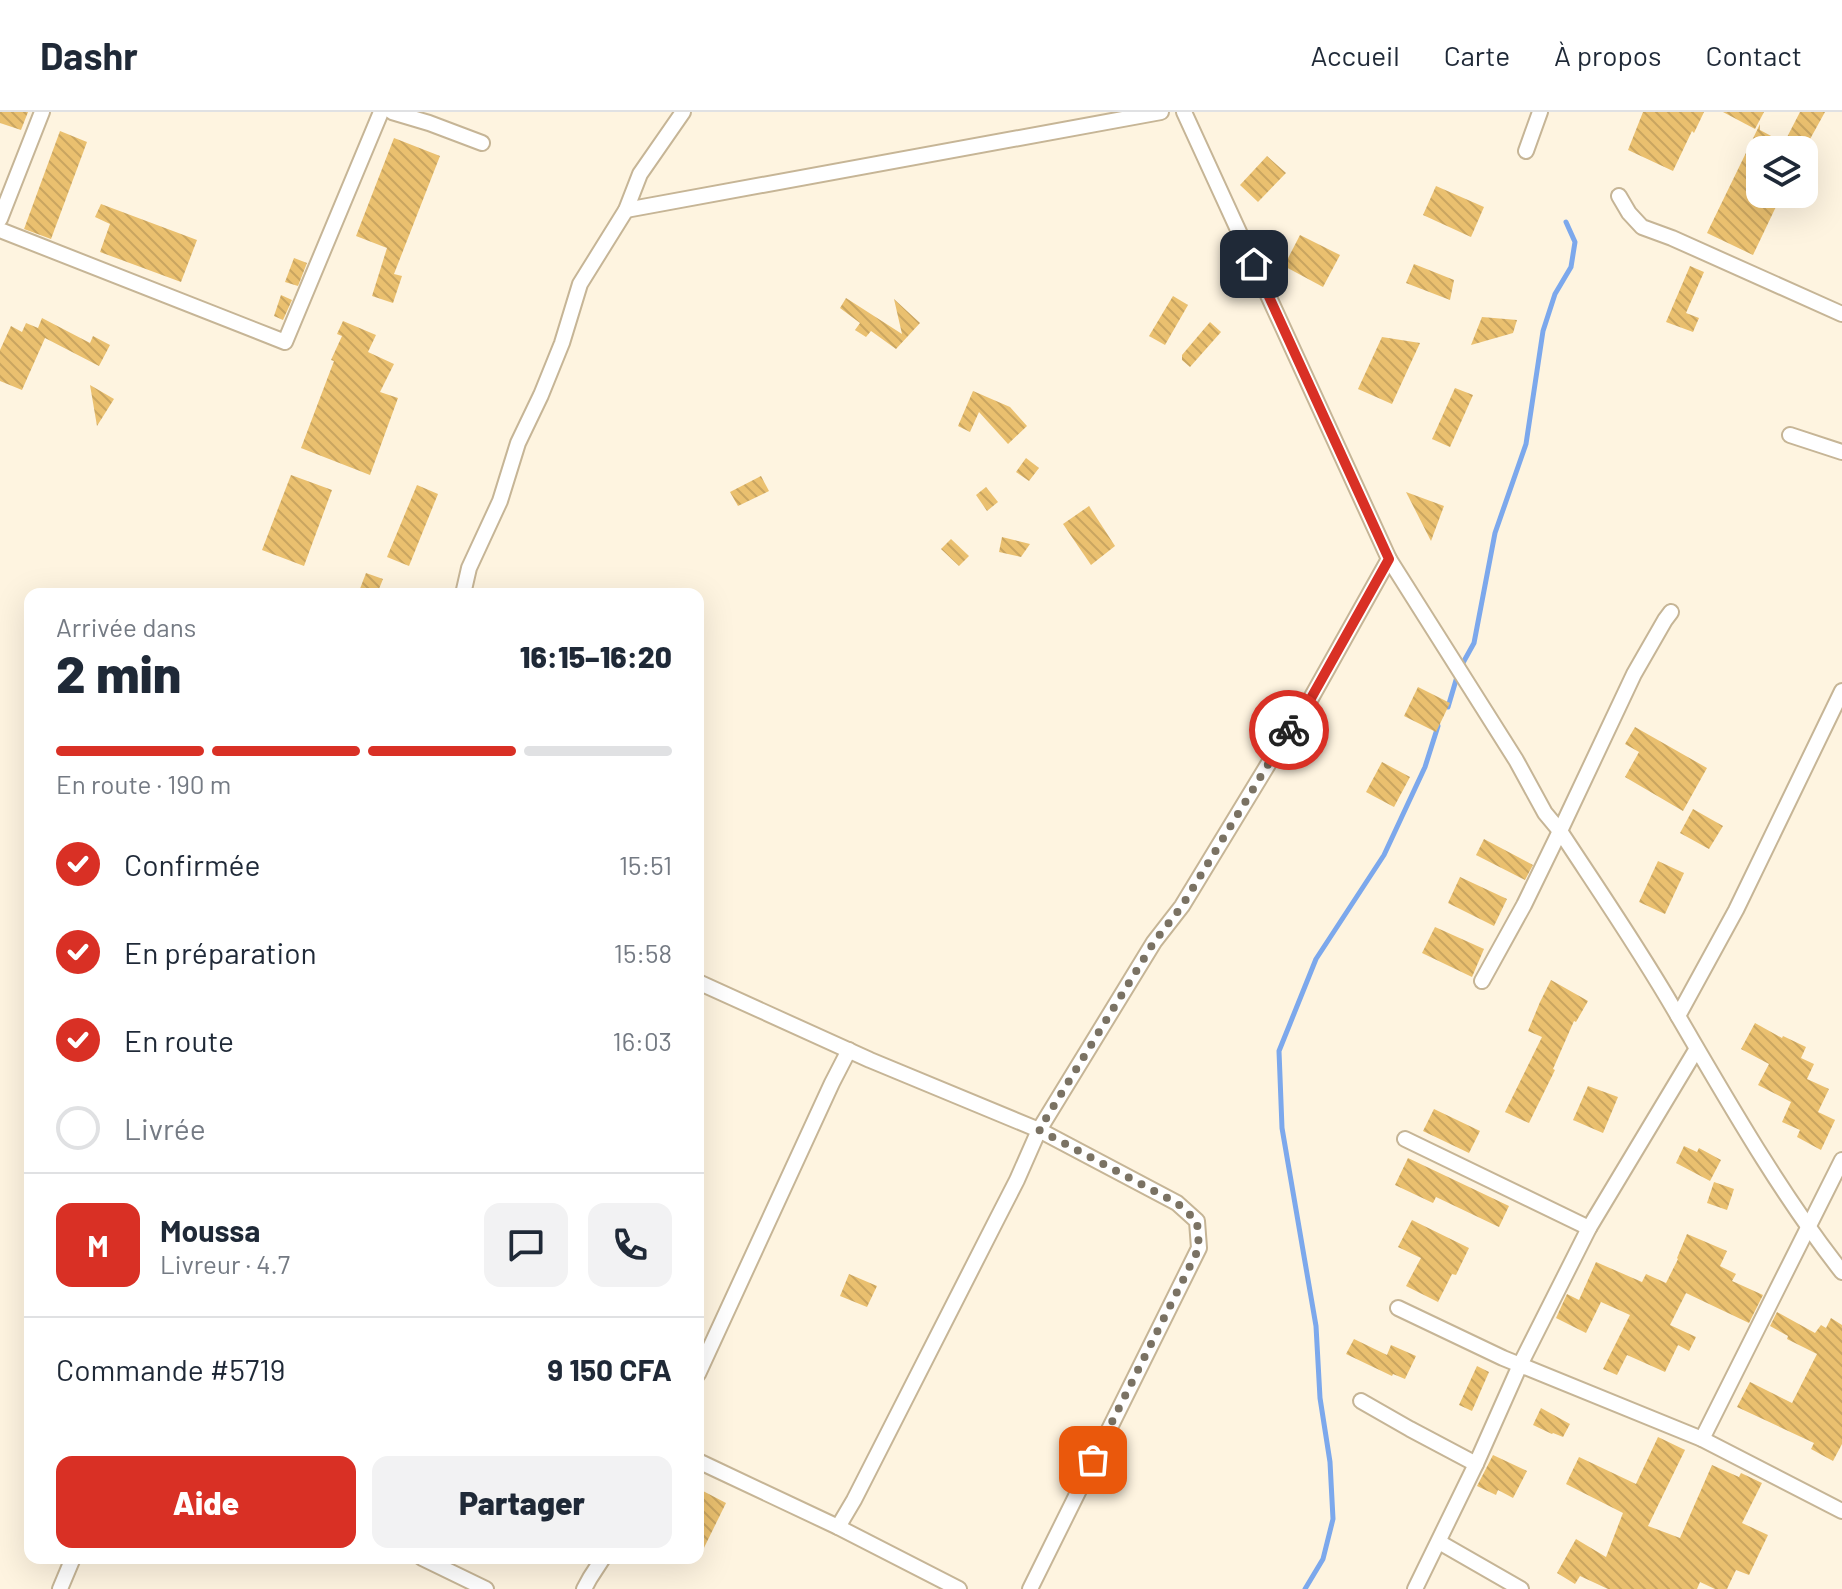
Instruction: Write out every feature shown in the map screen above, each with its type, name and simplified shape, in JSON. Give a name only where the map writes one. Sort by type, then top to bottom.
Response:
[{"type":"street","points":[[0,219],[42,112]]},
{"type":"street","points":[[0,230],[285,342],[381,112]]},
{"type":"street","points":[[392,112],[482,143]]},
{"type":"street","points":[[464,588],[469,568],[500,501],[518,443],[562,343],[580,284],[626,210],[640,174],[683,112]]},
{"type":"street","points":[[626,210],[1161,112]]},
{"type":"street","points":[[1184,112],[1389,559],[1516,760],[1545,813],[1560,831],[1678,1016],[1807,1228],[1842,1272]]},
{"type":"street","points":[[1526,151],[1540,112]]},
{"type":"street","points":[[1619,196],[1642,227],[1842,314]]},
{"type":"street","points":[[1790,435],[1842,452]]},
{"type":"street","points":[[838,1527],[1017,1180],[1039,1130],[1154,942],[1182,906],[1310,700],[1389,559]]},
{"type":"street","points":[[1482,981],[1524,905],[1634,674],[1671,612]]},
{"type":"street","points":[[1678,1016],[1736,910],[1842,691]]},
{"type":"street","points":[[704,985],[1039,1130],[1177,1203],[1197,1221],[1199,1248],[1030,1589]]},
{"type":"street","points":[[704,1361],[849,1050]]},
{"type":"street","points":[[1415,1589],[1520,1365],[1589,1228],[1696,1050]]},
{"type":"street","points":[[1405,1139],[1589,1228]]},
{"type":"street","points":[[1702,1439],[1842,1160]]},
{"type":"street","points":[[1398,1308],[1520,1365],[1702,1439],[1842,1511]]},
{"type":"street","points":[[1361,1401],[1476,1464]]},
{"type":"street","points":[[704,1464],[959,1589]]},
{"type":"street","points":[[1439,1542],[1521,1589]]},
{"type":"street","points":[[60,1589],[70,1564]]},
{"type":"street","points":[[434,1564],[486,1589]]},
{"type":"street","points":[[584,1589],[599,1564]]},
{"type":"building","points":[[0,112],[28,112],[21,130],[0,123]]},
{"type":"building","points":[[1643,112],[1704,112],[1673,171],[1628,150]]},
{"type":"building","points":[[1723,112],[1764,112],[1755,129]]},
{"type":"building","points":[[1800,112],[1825,112],[1812,136],[1788,136]]},
{"type":"building","points":[[1760,124],[1760,130],[1771,136],[1754,136]]},
{"type":"building","points":[[60,131],[87,142],[51,239],[24,229]]},
{"type":"building","points":[[394,138],[440,156],[394,274],[402,276],[393,303],[372,296],[387,248],[356,236]]},
{"type":"building","points":[[1746,153],[1746,208],[1775,208],[1753,255],[1707,233]]},
{"type":"building","points":[[1267,156],[1286,173],[1258,202],[1240,185]]},
{"type":"building","points":[[1436,186],[1484,207],[1471,237],[1423,215]]},
{"type":"building","points":[[101,204],[197,240],[181,282],[100,252],[110,224],[95,217]]},
{"type":"building","points":[[1300,235],[1340,255],[1323,287],[1284,266]]},
{"type":"building","points":[[294,258],[307,263],[298,286],[285,282]]},
{"type":"building","points":[[1414,264],[1454,280],[1450,300],[1406,283]]},
{"type":"building","points":[[1690,266],[1704,272],[1686,313],[1699,318],[1693,332],[1666,322]]},
{"type":"building","points":[[281,295],[292,300],[283,320],[274,316]]},
{"type":"building","points":[[1173,296],[1188,305],[1165,345],[1149,336]]},
{"type":"building","points":[[846,298],[902,334],[894,299],[920,323],[896,349],[871,331],[866,337],[855,330],[860,323],[840,308]]},
{"type":"building","points":[[1482,317],[1517,320],[1513,333],[1471,345]]},
{"type":"building","points":[[42,318],[90,343],[93,336],[110,345],[99,366],[45,338],[22,390],[0,381],[0,350],[11,326],[22,332],[26,323],[38,328]]},
{"type":"building","points":[[343,321],[376,335],[368,352],[394,364],[380,392],[398,398],[370,475],[301,448],[334,361],[331,360],[342,336],[337,334]]},
{"type":"building","points":[[1210,322],[1221,332],[1190,367],[1182,360],[1182,355]]},
{"type":"building","points":[[1382,337],[1420,343],[1392,404],[1358,389]]},
{"type":"building","points":[[90,385],[114,399],[97,426]]},
{"type":"building","points":[[1455,388],[1473,395],[1450,447],[1432,439]]},
{"type":"building","points":[[973,391],[1010,407],[1027,426],[1008,444],[979,412],[970,432],[958,426]]},
{"type":"building","points":[[1026,458],[1039,468],[1029,481],[1016,472]]},
{"type":"building","points":[[291,475],[332,490],[304,566],[262,550]]},
{"type":"building","points":[[761,476],[769,491],[738,506],[730,492]]},
{"type":"building","points":[[417,485],[438,494],[409,566],[387,557]]},
{"type":"building","points":[[986,487],[998,502],[987,511],[976,495]]},
{"type":"building","points":[[1406,492],[1444,506],[1431,541]]},
{"type":"building","points":[[1089,506],[1115,546],[1091,565],[1063,524]]},
{"type":"building","points":[[1002,537],[1030,544],[1021,557],[999,552]]},
{"type":"building","points":[[951,539],[969,556],[959,566],[941,549]]},
{"type":"building","points":[[366,573],[383,579],[379,588],[360,588]]},
{"type":"building","points":[[1418,687],[1450,703],[1436,732],[1404,716]]},
{"type":"building","points":[[1635,727],[1707,768],[1683,811],[1625,777],[1639,752],[1625,744]]},
{"type":"building","points":[[1382,762],[1410,777],[1394,807],[1366,792]]},
{"type":"building","points":[[1693,809],[1723,826],[1709,849],[1680,833]]},
{"type":"building","points":[[1484,839],[1533,865],[1525,880],[1476,855]]},
{"type":"building","points":[[1658,861],[1684,873],[1665,914],[1639,902]]},
{"type":"building","points":[[1460,877],[1507,899],[1494,926],[1448,903]]},
{"type":"building","points":[[1435,927],[1484,949],[1472,977],[1422,953]]},
{"type":"building","points":[[1551,980],[1588,1001],[1574,1021],[1529,1123],[1505,1112],[1542,1037],[1528,1031]]},
{"type":"building","points":[[1755,1023],[1806,1047],[1801,1058],[1814,1064],[1807,1079],[1829,1089],[1818,1112],[1835,1120],[1821,1150],[1797,1137],[1800,1130],[1782,1122],[1791,1102],[1758,1085],[1769,1064],[1741,1049]]},
{"type":"building","points":[[1588,1086],[1618,1097],[1603,1133],[1573,1120]]},
{"type":"building","points":[[1434,1109],[1480,1131],[1469,1153],[1423,1131]]},
{"type":"building","points":[[1684,1146],[1697,1152],[1699,1148],[1721,1160],[1710,1181],[1676,1163]]},
{"type":"building","points":[[1408,1158],[1509,1206],[1499,1227],[1436,1197],[1433,1203],[1395,1185]]},
{"type":"building","points":[[1714,1182],[1734,1189],[1727,1210],[1707,1203]]},
{"type":"building","points":[[1412,1220],[1469,1248],[1438,1302],[1406,1286],[1421,1258],[1398,1247]]},
{"type":"building","points":[[1687,1234],[1727,1251],[1720,1266],[1736,1274],[1732,1281],[1763,1295],[1749,1323],[1686,1293],[1670,1325],[1696,1337],[1689,1351],[1678,1345],[1665,1372],[1627,1355],[1617,1375],[1603,1369],[1630,1315],[1601,1302],[1586,1333],[1556,1318],[1567,1294],[1579,1300],[1596,1262],[1642,1282],[1646,1274],[1666,1283]]},
{"type":"building","points":[[849,1274],[877,1286],[867,1307],[840,1296]]},
{"type":"building","points":[[1777,1312],[1815,1333],[1821,1325],[1826,1328],[1831,1318],[1842,1325],[1842,1444],[1833,1461],[1811,1449],[1814,1443],[1737,1407],[1750,1382],[1792,1403],[1817,1354],[1787,1339],[1788,1336],[1770,1326]]},
{"type":"building","points":[[1354,1339],[1387,1355],[1391,1345],[1416,1356],[1405,1379],[1346,1354]]},
{"type":"building","points":[[1477,1366],[1489,1372],[1472,1411],[1459,1405]]},
{"type":"building","points":[[1541,1408],[1570,1424],[1563,1437],[1533,1425]]},
{"type":"building","points":[[1658,1437],[1685,1450],[1648,1526],[1680,1538],[1712,1465],[1762,1483],[1742,1523],[1768,1535],[1749,1575],[1736,1570],[1727,1589],[1715,1589],[1700,1582],[1697,1589],[1608,1589],[1580,1576],[1575,1584],[1557,1573],[1576,1539],[1606,1557],[1623,1513],[1566,1484],[1579,1457],[1636,1484]]},
{"type":"building","points":[[1493,1455],[1527,1471],[1513,1498],[1498,1490],[1496,1495],[1477,1486]]},
{"type":"building","points":[[704,1492],[726,1503],[704,1548]]},
{"type":"waterway","points":[[1448,707],[1459,670],[1474,643],[1495,533],[1526,444],[1543,331],[1555,294],[1571,267],[1575,242],[1566,222]]},
{"type":"waterway","points":[[1305,1589],[1323,1559],[1333,1519],[1316,1326],[1282,1128],[1279,1051],[1316,959],[1384,855],[1425,767],[1438,726]]},
{"type":"way so far","points":[[1093,1460],[1199,1248],[1197,1221],[1177,1203],[1039,1130],[1154,942],[1182,906],[1289,730]]},
{"type":"route","points":[[1254,264],[1389,559],[1310,700],[1289,730]]}]
